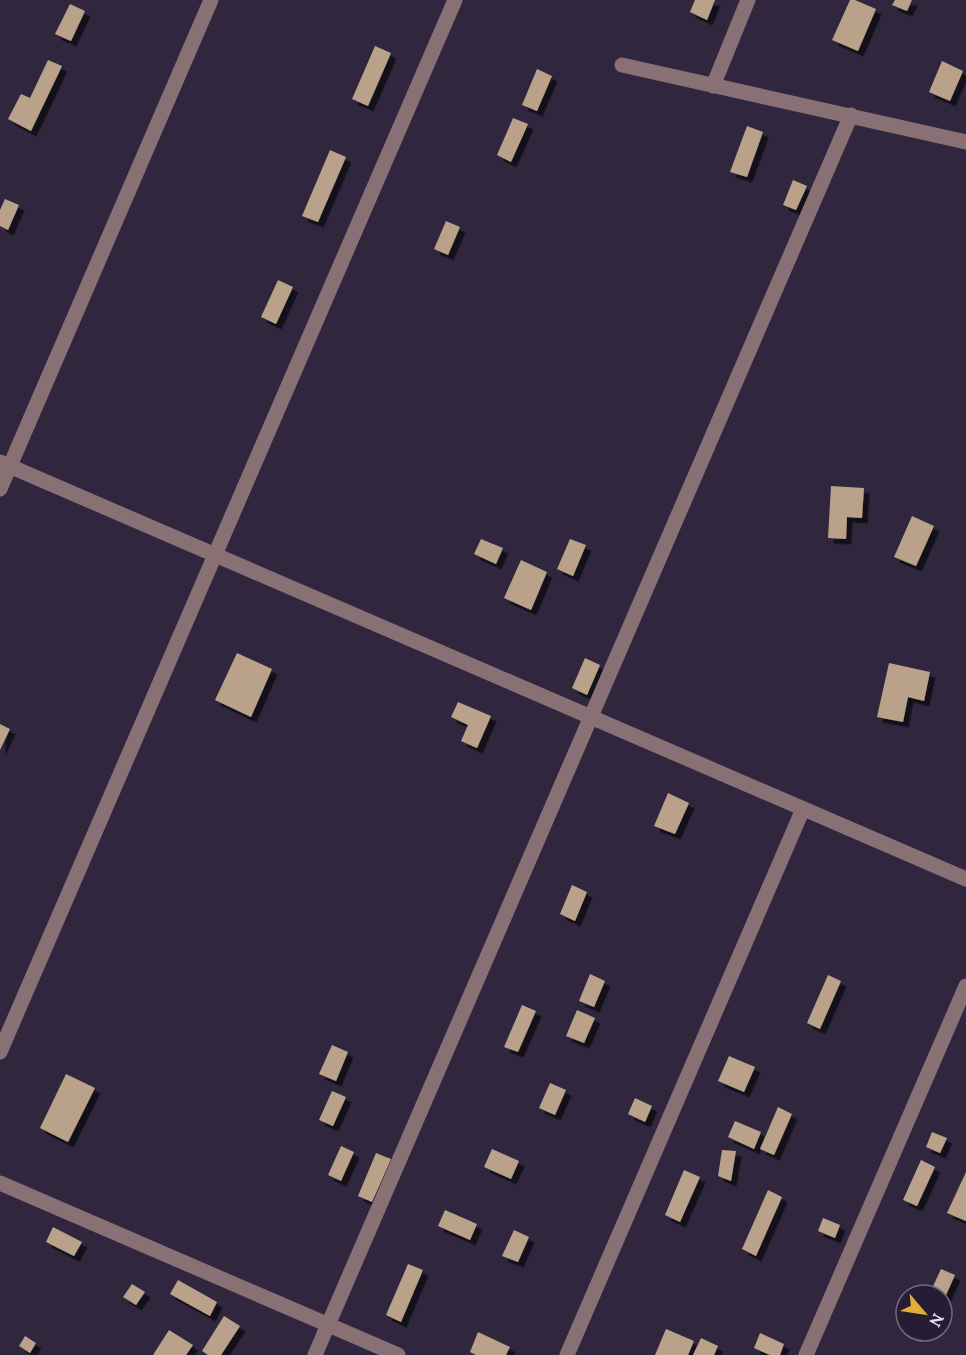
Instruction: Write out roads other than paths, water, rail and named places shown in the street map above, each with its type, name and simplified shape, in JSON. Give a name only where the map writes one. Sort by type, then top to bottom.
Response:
[{"type":"street","points":[[0,489],[5,464],[211,0]]},
{"type":"street","points":[[0,1052],[455,0]]},
{"type":"street","points":[[713,86],[748,0]]},
{"type":"street","points":[[622,65],[966,142]]},
{"type":"street","points":[[315,1355],[850,115]]},
{"type":"street","points":[[5,464],[966,879]]},
{"type":"street","points":[[567,1355],[803,809]]},
{"type":"street","points":[[806,1355],[966,986]]},
{"type":"street","points":[[0,1183],[398,1355]]}]
